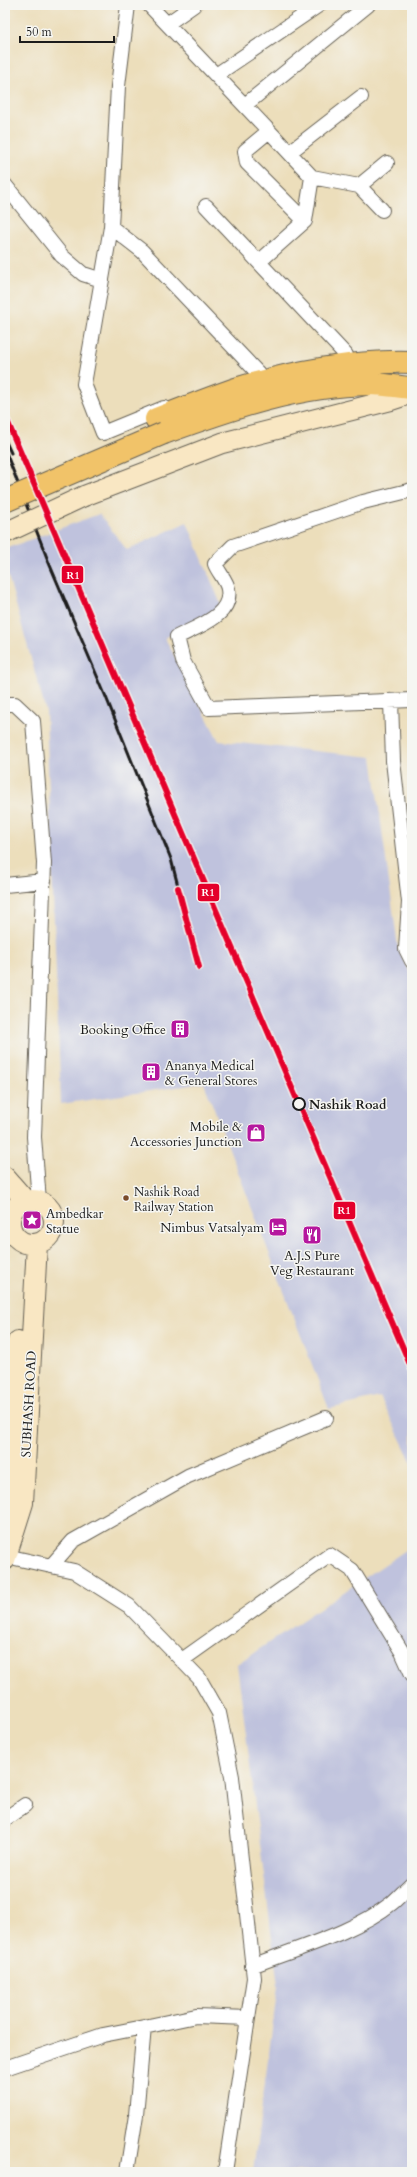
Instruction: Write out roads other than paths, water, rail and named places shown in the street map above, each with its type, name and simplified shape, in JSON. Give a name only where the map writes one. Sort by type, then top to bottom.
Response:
[{"type":"highway","points":[[5,501],[239,388],[325,368],[384,361],[412,362]]},
{"type":"highway","points":[[5,486],[160,426],[304,390],[371,384],[412,388]]},
{"type":"main road","points":[[5,533],[84,496],[222,443],[391,400],[412,393]]},
{"type":"main road","points":[[5,1177],[20,1206],[11,1228],[19,1240],[31,1244],[51,1234],[55,1221],[50,1208],[20,1206]]},
{"type":"main road","name":"SUBHASH ROAD","points":[[5,1506],[9,1418],[31,1244]]},
{"type":"main road","name":"SUBHASH ROAD","points":[[6,1558],[23,1503],[31,1244]]},
{"type":"street","points":[[128,5],[118,86],[111,227],[84,384],[103,433],[184,400],[258,373],[346,355],[412,355]]},
{"type":"street","points":[[149,5],[290,152],[312,177],[359,186],[382,210]]},
{"type":"street","points":[[167,24],[194,5]]},
{"type":"street","points":[[216,75],[319,5]]},
{"type":"street","points":[[245,105],[368,5]]},
{"type":"street","points":[[290,152],[361,97]]},
{"type":"street","points":[[270,131],[245,151],[247,162],[305,220]]},
{"type":"street","points":[[359,186],[387,164]]},
{"type":"street","points":[[259,262],[305,220],[312,177]]},
{"type":"street","points":[[5,185],[62,256],[83,274],[102,280]]},
{"type":"street","points":[[206,206],[346,355]]},
{"type":"street","points":[[111,227],[142,251],[258,373]]},
{"type":"street","points":[[412,490],[363,502],[233,546],[215,564],[228,587],[229,599],[222,612],[211,620],[178,637],[183,661],[209,708],[412,700]]},
{"type":"street","points":[[391,701],[394,761],[411,902],[406,949],[412,961]]},
{"type":"street","points":[[5,704],[15,704],[33,721],[44,863],[34,1137],[20,1206]]},
{"type":"street","points":[[5,885],[44,881]]},
{"type":"street","points":[[51,1566],[73,1541],[188,1476],[326,1418]]},
{"type":"street","points":[[182,1660],[330,1555],[352,1570],[402,1652],[412,1674]]},
{"type":"street","points":[[6,1558],[74,1571],[129,1606],[198,1678],[219,1713],[232,1777],[254,1978],[224,2172]]},
{"type":"street","points":[[5,1820],[25,1805]]},
{"type":"street","points":[[252,1966],[343,1930],[372,1916],[392,1903],[412,1884]]},
{"type":"street","points":[[5,2068],[102,2035],[196,2016],[248,2018]]},
{"type":"street","points":[[127,2172],[136,2115],[144,2027]]},
{"type":"railway","points":[[5,440],[11,453]]},
{"type":"railway","points":[[5,450],[49,563],[106,697],[171,859],[199,967]]},
{"type":"place","name":"Booking Office","points":[[180,1029]]},
{"type":"place","name":"Ananya Medical & General Stores","points":[[151,1072]]},
{"type":"place","name":"Nashik Road","points":[[299,1104]]},
{"type":"place","name":"Mobile & Accessories Junction","points":[[256,1133]]},
{"type":"place","name":"Nashik Road Railway Station","points":[[126,1198]]},
{"type":"place","name":"Ambedkar Statue","points":[[32,1220]]},
{"type":"place","name":"Nimbus Vatsalyam","points":[[278,1227]]},
{"type":"place","name":"A.J.S Pure Veg Restaurant","points":[[312,1235]]}]
